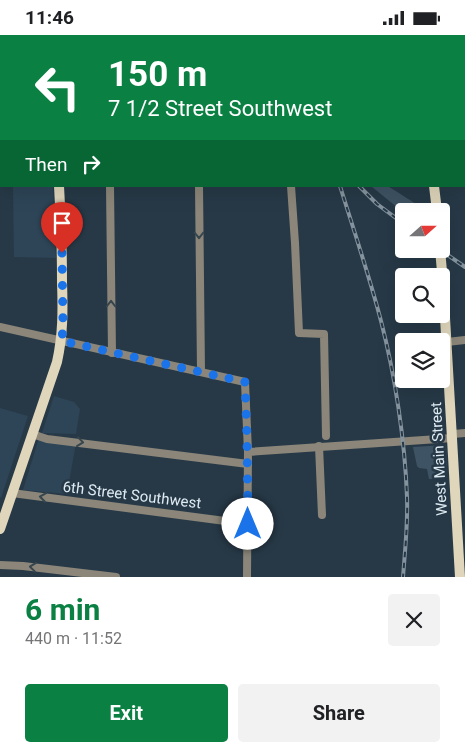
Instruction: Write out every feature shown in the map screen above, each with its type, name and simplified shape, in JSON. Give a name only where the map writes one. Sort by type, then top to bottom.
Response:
[{"type":"main road","points":[[0,529],[57,362],[62,341],[59,187]]},
{"type":"main road","points":[[434,187],[436,203]]},
{"type":"main road","name":"West Main Street","points":[[441,258],[446,333]]},
{"type":"main road","name":"West Main Street","points":[[450,388],[462,553],[460,577]]},
{"type":"street","points":[[110,187],[112,353]]},
{"type":"street","points":[[199,187],[201,372]]},
{"type":"street","points":[[291,187],[299,333],[324,334],[326,436]]},
{"type":"street","points":[[0,327],[245,382],[248,452],[247,577]]},
{"type":"street","points":[[450,342],[465,340]]},
{"type":"street","points":[[248,452],[319,446],[394,443],[465,433]]},
{"type":"street","points":[[32,434],[47,439],[248,464]]},
{"type":"street","points":[[319,446],[322,515]]},
{"type":"street","name":"6th Street Southwest","points":[[12,493],[248,524]]},
{"type":"street","points":[[0,565],[116,577]]},
{"type":"shaded area","points":[[13,187],[53,187],[56,258],[14,257]]},
{"type":"shaded area","points":[[372,187],[389,187],[414,203],[395,203],[395,206]]},
{"type":"shaded area","points":[[54,396],[74,402],[80,409],[76,434],[42,433]]},
{"type":"shaded area","points":[[0,408],[28,416],[1,498],[0,497]]},
{"type":"shaded area","points":[[39,438],[76,443],[67,494],[23,490]]},
{"type":"shaded area","points":[[446,445],[447,478],[429,479],[427,469],[417,466],[413,447]]},
{"type":"railway","points":[[340,187],[381,321],[391,363],[404,453],[407,497],[403,577]]},
{"type":"railway","points":[[360,187],[377,204],[395,217]]},
{"type":"railway","points":[[450,257],[465,267]]},
{"type":"route","points":[[62,253],[62,341],[245,382],[248,524]]}]
